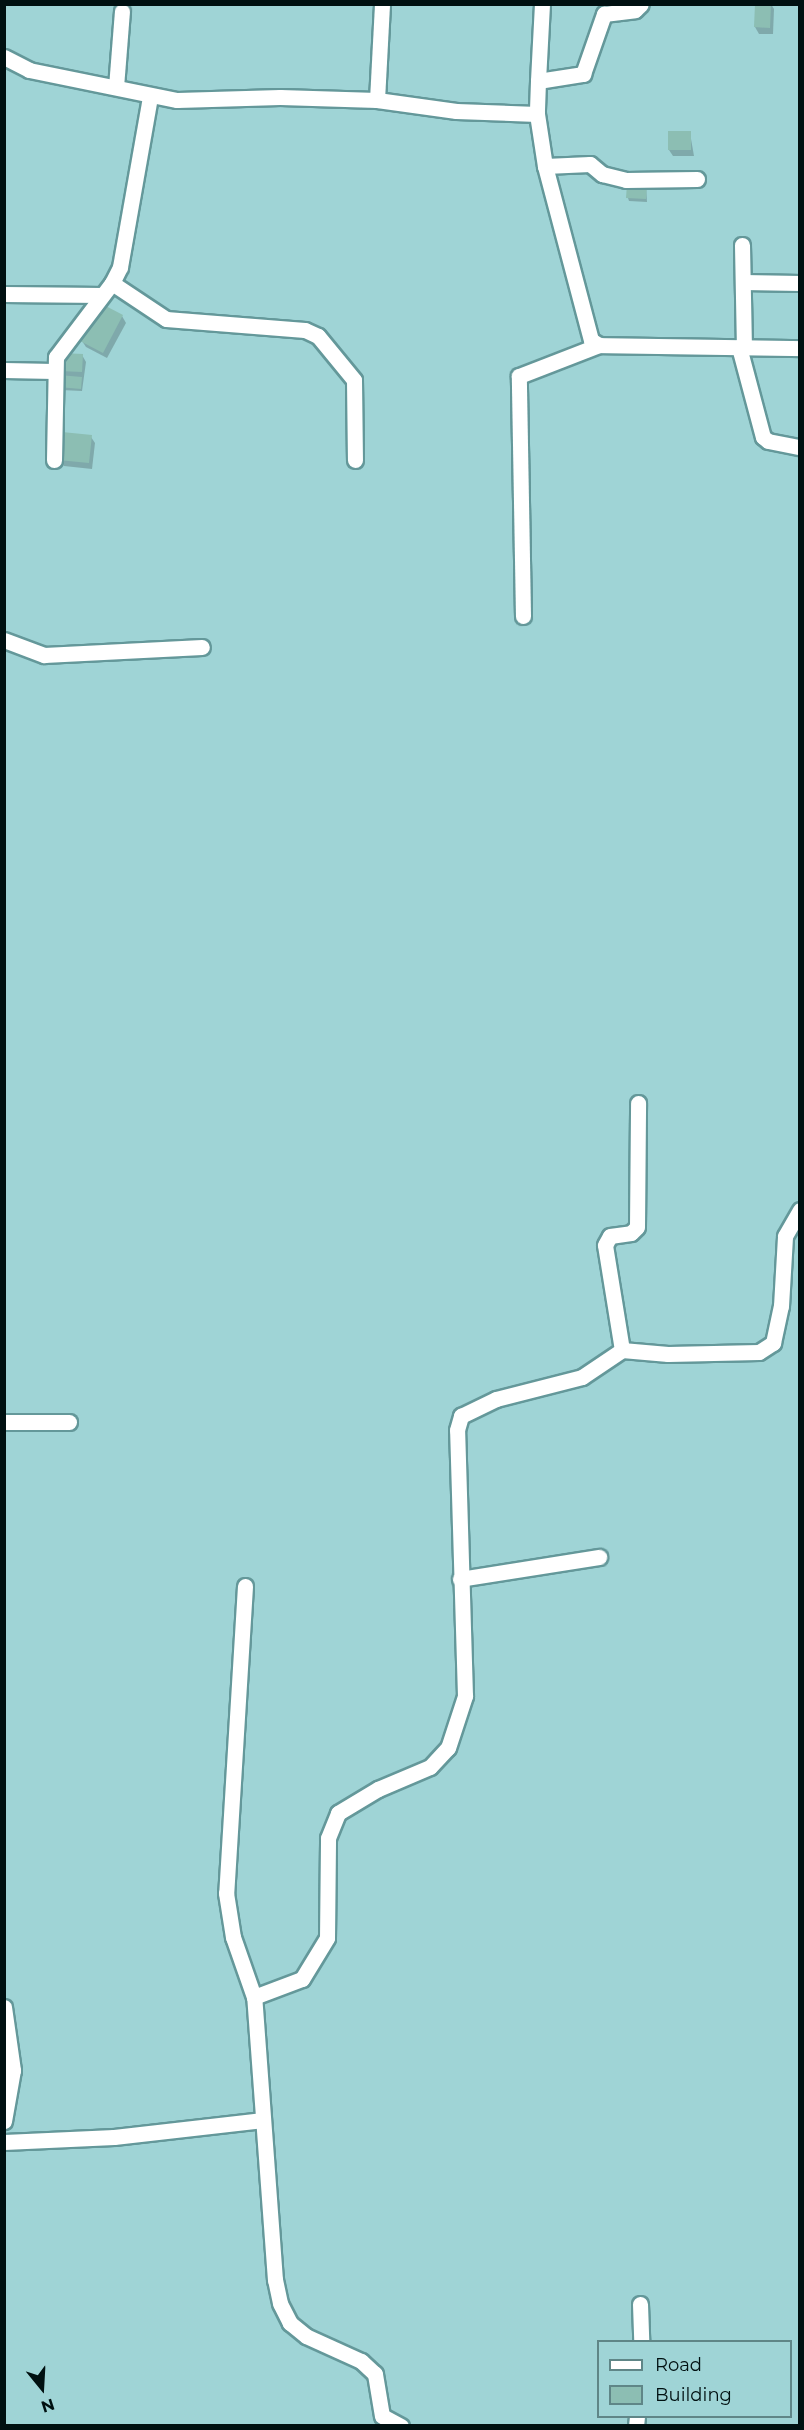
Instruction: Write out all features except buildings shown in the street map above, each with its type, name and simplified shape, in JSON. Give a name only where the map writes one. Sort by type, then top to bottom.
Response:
[{"type":"street","points":[[377,100],[382,4]]},
{"type":"street","points":[[542,4],[537,114],[545,166],[587,335],[599,345]]},
{"type":"street","points":[[538,81],[584,74],[604,14],[635,10],[641,4]]},
{"type":"street","points":[[116,87],[122,11]]},
{"type":"street","points":[[4,57],[29,70],[177,100],[280,97],[377,100],[456,111],[537,114]]},
{"type":"street","points":[[54,460],[54,371],[60,347],[107,289],[120,267],[150,96]]},
{"type":"street","points":[[545,166],[590,164],[602,174],[626,180],[698,179]]},
{"type":"street","points":[[742,245],[741,347],[763,437],[768,441],[800,447]]},
{"type":"street","points":[[743,282],[800,283]]},
{"type":"street","points":[[4,294],[107,289],[172,321],[305,330],[318,336],[354,380],[355,460]]},
{"type":"street","points":[[524,616],[519,376],[599,345],[800,348]]},
{"type":"street","points":[[4,370],[54,371]]},
{"type":"street","points":[[4,639],[44,654],[202,647]]},
{"type":"street","points":[[622,1350],[605,1245],[610,1236],[631,1233],[637,1227],[638,1103]]},
{"type":"street","points":[[254,1997],[302,1979],[327,1938],[328,1838],[338,1813],[378,1788],[430,1767],[448,1748],[465,1696],[457,1430],[461,1416],[496,1399],[582,1377],[622,1350],[745,1354],[759,1352],[773,1343],[781,1306],[785,1236],[800,1210]]},
{"type":"street","points":[[4,1422],[69,1422]]},
{"type":"street","points":[[460,1580],[599,1557]]},
{"type":"street","points":[[245,1586],[226,1893],[233,1937],[254,1997],[275,2280],[280,2303],[290,2322],[306,2336],[361,2361],[375,2374],[382,2416],[401,2426]]},
{"type":"street","points":[[4,2007],[13,2070],[4,2121]]},
{"type":"street","points":[[4,2142],[114,2137],[263,2120]]},
{"type":"street","points":[[640,2304],[641,2340]]}]
